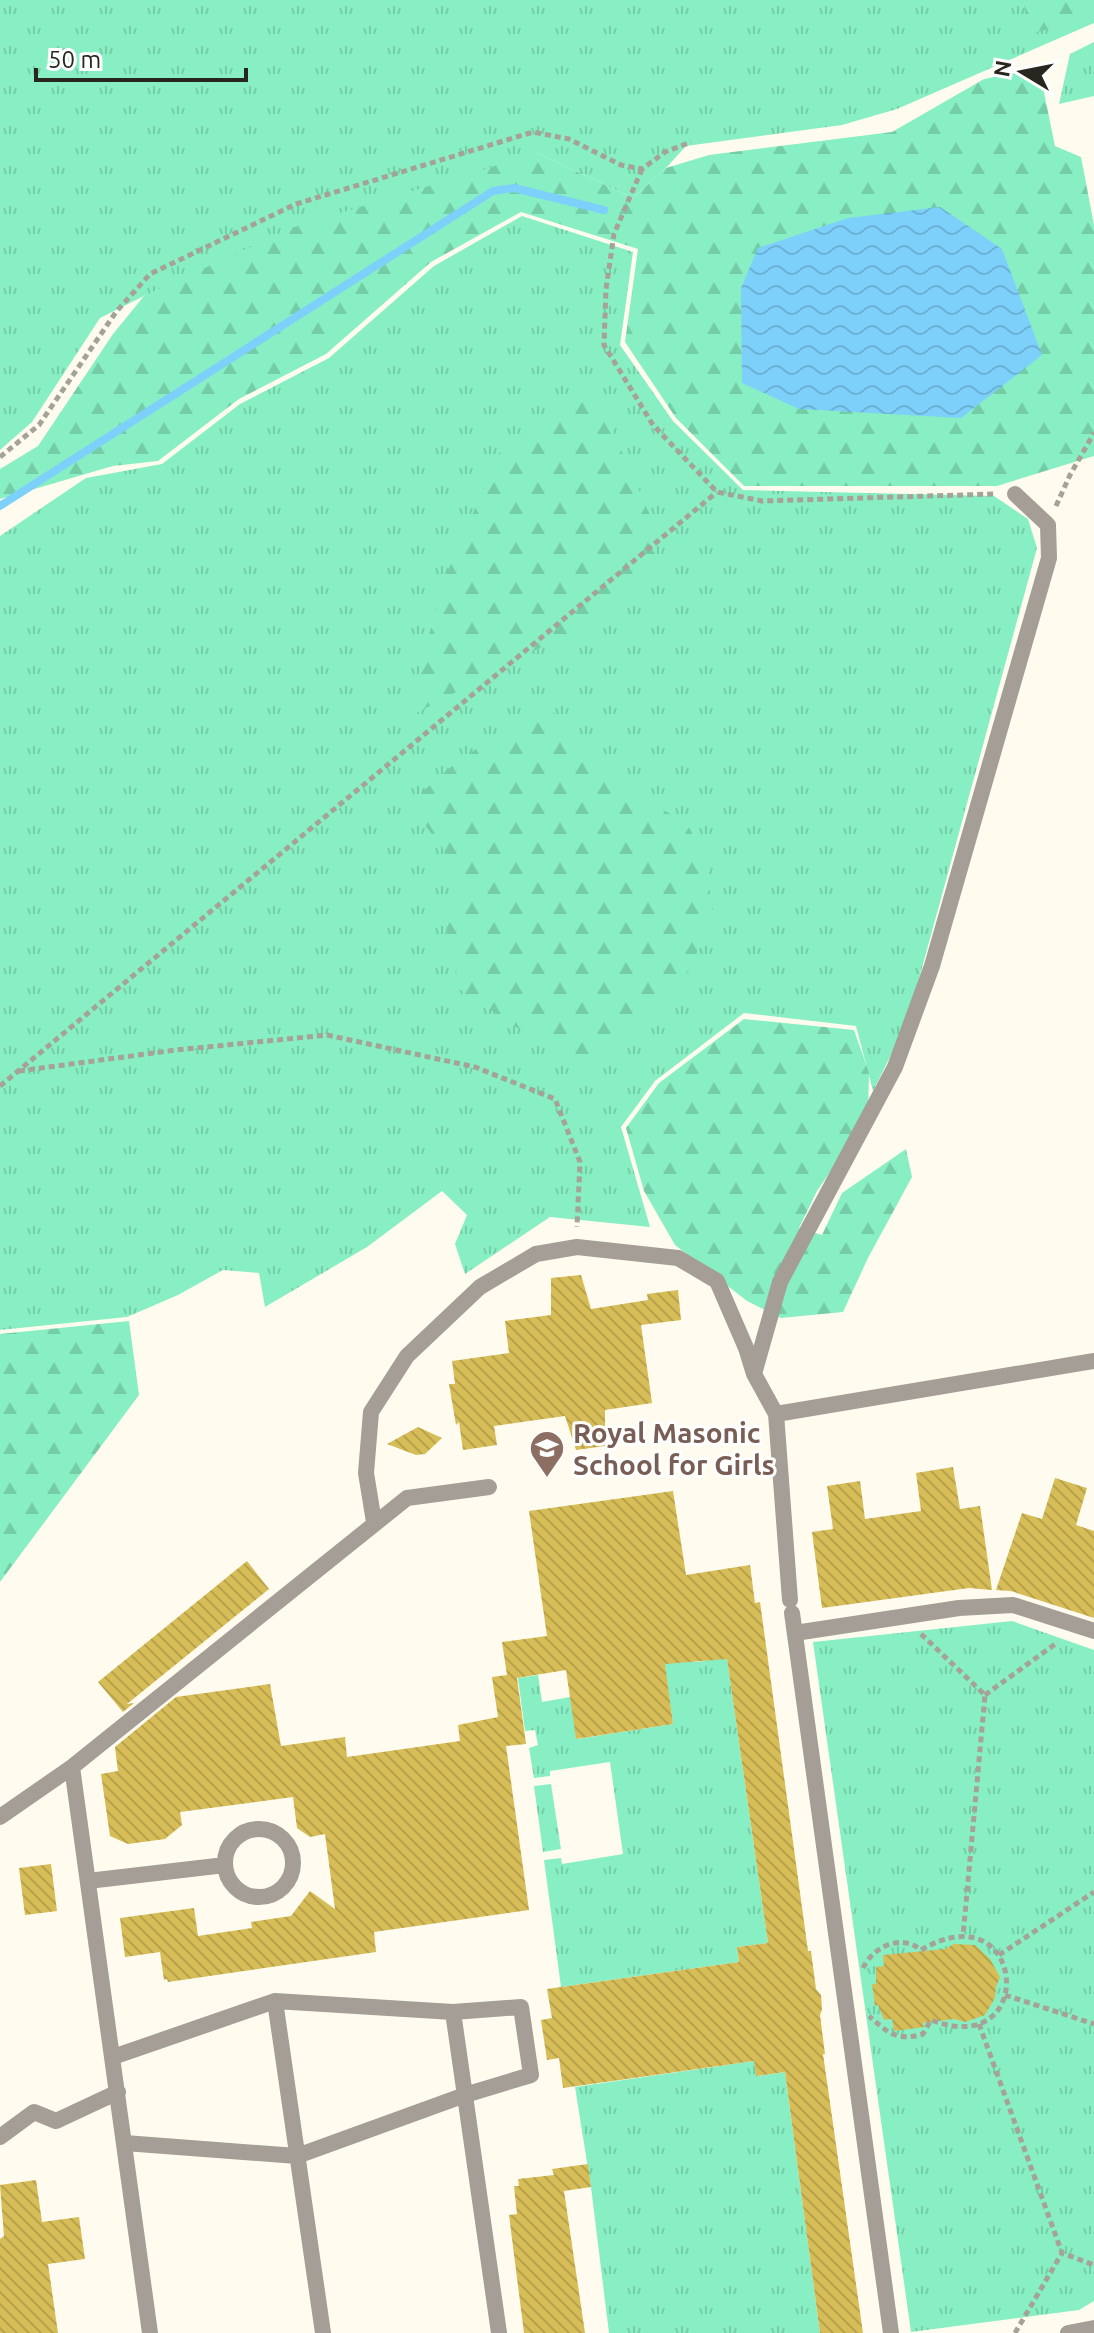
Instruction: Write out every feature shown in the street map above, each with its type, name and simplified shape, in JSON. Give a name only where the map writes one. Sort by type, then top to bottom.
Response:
[{"type":"lane","points":[[754,1374],[780,1282],[895,1067],[932,966],[1049,558],[1048,525],[1015,494]]},
{"type":"lane","points":[[374,1522],[366,1473],[371,1412],[407,1356],[480,1287],[536,1254],[577,1247],[678,1258],[717,1281],[754,1374],[776,1414],[791,1606],[891,2333]]},
{"type":"lane","points":[[776,1414],[1094,1361]]},
{"type":"lane","points":[[0,1817],[72,1767],[407,1498],[489,1487]]},
{"type":"lane","points":[[795,1633],[959,1608],[1013,1605],[1087,1628]]},
{"type":"lane","points":[[72,1767],[150,2333]]},
{"type":"lane","points":[[247,1831],[269,1831],[279,1836],[291,1854],[290,1876],[283,1886],[264,1896],[253,1896],[233,1886],[225,1865],[230,1844],[247,1831]]},
{"type":"lane","points":[[88,1881],[225,1865]]},
{"type":"lane","points":[[113,2057],[275,2001],[453,2012],[521,2007],[531,2075],[465,2095],[297,2156],[125,2143]]},
{"type":"lane","points":[[275,2001],[323,2333]]},
{"type":"lane","points":[[453,2012],[499,2333]]},
{"type":"lane","points":[[0,2137],[34,2112],[56,2121],[118,2092]]},
{"type":"lane","points":[[1068,2333],[1094,2328]]},
{"type":"path","points":[[0,457],[39,425],[116,312],[150,274],[296,204],[533,132],[569,139],[621,165],[642,169]]},
{"type":"path","points":[[691,142],[665,152],[642,169],[614,234],[606,289],[604,345],[653,425],[717,492],[762,501],[1015,494]]},
{"type":"path","points":[[1048,525],[1070,475],[1094,433]]},
{"type":"path","points":[[0,1086],[717,492]]},
{"type":"path","points":[[18,1071],[176,1050],[327,1035],[475,1067],[555,1099],[580,1162],[577,1247]]},
{"type":"path","points":[[903,1616],[985,1695]]},
{"type":"path","points":[[985,1695],[1087,1628]]},
{"type":"path","points":[[963,1936],[985,1695]]},
{"type":"path","points":[[999,1955],[1094,1892]]},
{"type":"path","points":[[845,1998],[865,1995],[868,2015],[895,2037],[904,2038],[923,2034],[931,2020],[954,2028],[979,2024],[996,2013],[1008,1985],[1006,1969],[999,1955],[988,1944],[974,1937],[963,1936],[945,1939],[921,1950],[909,1943],[890,1943],[871,1956],[864,1964],[862,1973]]},
{"type":"path","points":[[1005,1995],[1094,2024]]},
{"type":"path","points":[[979,2024],[1062,2253],[1094,2265]]},
{"type":"path","points":[[1015,2333],[1062,2253]]},
{"type":"green space","points":[[0,0],[1094,0],[1094,23],[897,109],[842,125],[686,146],[633,198],[537,153],[144,296],[100,318],[32,422],[0,450]]},
{"type":"green space","points":[[1023,0],[1094,0],[1094,18],[1029,34]]},
{"type":"green space","points":[[1094,42],[1094,96],[1059,104],[1070,54]]},
{"type":"green space","points":[[1039,68],[1055,146],[1081,157],[1094,225],[1094,456],[997,486],[744,486],[676,418],[625,342],[638,249],[521,212],[431,262],[326,354],[239,399],[158,461],[113,466],[0,499],[0,469],[38,446],[113,334],[144,296],[291,228],[537,153],[633,198],[666,168],[709,155],[892,132],[984,79]]},
{"type":"green space","points":[[522,216],[633,252],[620,345],[673,421],[743,490],[994,496],[1028,519],[1037,548],[917,986],[894,1049],[873,1091],[856,1026],[744,1013],[655,1081],[621,1127],[650,1227],[550,1217],[465,1274],[455,1244],[467,1215],[442,1191],[367,1247],[265,1307],[259,1273],[223,1270],[178,1295],[127,1317],[0,1330],[0,536],[86,478],[162,464],[240,404],[329,358],[434,266]]},
{"type":"green space","points":[[591,382],[661,540],[626,602],[407,718],[443,582],[501,449]]},
{"type":"green space","points":[[548,705],[588,758],[689,827],[707,864],[713,920],[680,986],[607,1058],[566,1055],[514,1026],[459,989],[446,926],[463,894],[442,847],[408,804],[460,759]]},
{"type":"green space","points":[[744,1019],[854,1030],[869,1073],[868,1117],[817,1191],[799,1228],[822,1235],[842,1193],[906,1149],[912,1177],[843,1312],[781,1318],[747,1301],[675,1245],[644,1191],[626,1128],[659,1083]]},
{"type":"green space","points":[[129,1321],[139,1395],[0,1582],[0,1334]]},
{"type":"green space","points":[[1012,1621],[1094,1650],[1094,2301],[1079,2310],[911,2332],[813,1642]]},
{"type":"green space","points":[[660,1631],[694,1662],[705,1661],[725,1645],[768,1943],[737,1947],[739,1962],[561,1987],[544,1860],[561,1858],[562,1864],[623,1854],[610,1762],[550,1771],[550,1776],[534,1778],[529,1748],[538,1745],[535,1730],[525,1731],[518,1678],[538,1675],[542,1702],[570,1697],[577,1739],[673,1724]]},
{"type":"green space","points":[[551,1784],[561,1849],[543,1852],[534,1786]]},
{"type":"green space","points":[[754,2061],[757,2076],[785,2072],[820,2333],[609,2333],[575,2087]]},
{"type":"water","points":[[940,207],[1002,249],[1042,355],[961,418],[799,409],[742,383],[741,288],[758,248],[848,218]]},
{"type":"building","points":[[581,1275],[591,1309],[648,1300],[647,1294],[678,1290],[681,1320],[641,1325],[652,1403],[605,1410],[605,1446],[576,1450],[565,1416],[494,1426],[497,1445],[463,1450],[449,1384],[455,1384],[452,1361],[509,1353],[505,1321],[551,1315],[551,1278]]},
{"type":"building","points":[[418,1427],[442,1438],[425,1454],[416,1455],[387,1444]]},
{"type":"building","points":[[953,1467],[960,1509],[980,1506],[992,1590],[969,1588],[822,1608],[812,1532],[833,1529],[827,1486],[860,1481],[865,1519],[921,1511],[916,1473]]},
{"type":"building","points":[[1055,1478],[1087,1488],[1076,1525],[1094,1531],[1094,1618],[1011,1591],[996,1590],[1022,1513],[1042,1519]]},
{"type":"building","points":[[673,1491],[686,1575],[750,1565],[755,1603],[760,1602],[808,1951],[811,1951],[816,1989],[821,1995],[823,2054],[863,2333],[820,2333],[785,2072],[756,2076],[754,2061],[563,2088],[559,2058],[547,2060],[541,2020],[552,2018],[547,1989],[739,1962],[737,1947],[768,1943],[727,1659],[665,1664],[673,1724],[576,1739],[566,1670],[517,1678],[526,1744],[506,1746],[529,1910],[374,1932],[376,1952],[168,1982],[164,1980],[160,1952],[125,1957],[120,1918],[194,1908],[198,1936],[252,1928],[251,1922],[291,1916],[310,1891],[335,1909],[325,1834],[310,1837],[297,1828],[293,1797],[180,1812],[182,1825],[165,1839],[128,1844],[110,1836],[101,1774],[118,1771],[115,1747],[176,1697],[270,1684],[281,1746],[345,1737],[347,1757],[460,1741],[458,1725],[498,1717],[492,1677],[507,1675],[502,1642],[547,1636],[529,1511]]},
{"type":"building","points":[[247,1561],[269,1589],[127,1704],[134,1703],[123,1712],[98,1682]]},
{"type":"building","points":[[51,1864],[57,1911],[25,1915],[19,1868]]},
{"type":"building","points":[[954,1944],[975,1945],[990,1959],[1000,1977],[995,1998],[985,2015],[965,2022],[954,2019],[894,2031],[892,2019],[884,2020],[878,2005],[875,2006],[872,1984],[876,1984],[876,1967],[884,1966],[883,1955],[945,1949]]},
{"type":"building","points":[[588,2164],[591,2187],[564,2191],[585,2333],[524,2333],[509,2215],[517,2214],[514,2186],[519,2186],[518,2179],[554,2175],[552,2169]]},
{"type":"building","points":[[36,2180],[42,2222],[79,2217],[85,2259],[48,2264],[58,2333],[0,2333],[0,2239],[4,2236],[0,2185]]},
{"type":"waterway","points":[[0,506],[493,191],[514,188],[604,210]]},
{"type":"place","name":"Royal Masonic School for Girls","points":[[547,1479]]}]
